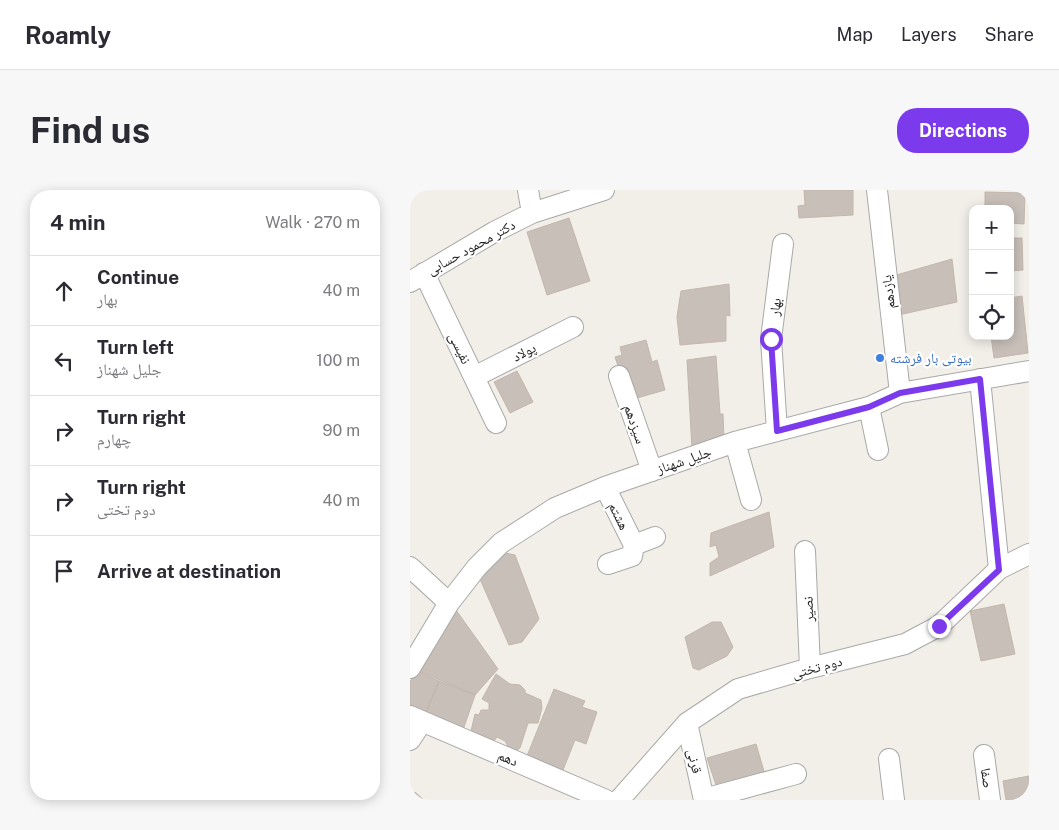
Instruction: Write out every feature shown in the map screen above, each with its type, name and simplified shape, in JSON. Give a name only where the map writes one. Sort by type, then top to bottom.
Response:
[{"type":"street","points":[[528,190],[532,213]]},
{"type":"street","points":[[532,213],[556,190]]},
{"type":"street","points":[[532,213],[604,190]]},
{"type":"street","name":"یازدهم","points":[[877,190],[900,393]]},
{"type":"street","name":"دکتر محمود حسابی","points":[[417,277],[532,213]]},
{"type":"street","name":"بهار","points":[[777,431],[771,339],[783,244]]},
{"type":"street","name":"نفیسی","points":[[417,277],[474,377],[496,423]]},
{"type":"street","name":"پولاد","points":[[474,377],[574,327]]},
{"type":"street","name":"جلیل شهناز","points":[[410,668],[449,603],[477,567],[501,543],[555,508],[605,487],[735,442],[869,407],[900,393],[1029,372]]},
{"type":"street","name":"سیزدهم","points":[[619,376],[652,471]]},
{"type":"street","points":[[980,379],[999,570]]},
{"type":"street","points":[[869,407],[878,450]]},
{"type":"street","points":[[735,442],[751,500]]},
{"type":"street","name":"هشتم","points":[[605,487],[634,545]]},
{"type":"street","points":[[608,564],[632,556],[634,545],[655,536]]},
{"type":"street","name":"نصیر","points":[[806,551],[810,668]]},
{"type":"street","name":"دوم تختی","points":[[619,800],[687,723],[738,689],[810,668],[905,644],[939,626],[999,570],[1029,554]]},
{"type":"street","points":[[410,567],[449,603]]},
{"type":"street","points":[[410,740],[416,719]]},
{"type":"street","name":"دهم","points":[[416,719],[606,800]]},
{"type":"street","name":"قرنی","points":[[687,723],[704,800]]},
{"type":"street","name":"صفا","points":[[984,755],[990,800]]},
{"type":"street","points":[[888,758],[894,800]]},
{"type":"street","points":[[704,800],[796,774]]},
{"type":"building","points":[[804,190],[853,190],[853,215],[799,218],[798,206],[805,205]]},
{"type":"building","points":[[985,192],[1025,193],[1024,224],[1014,223],[1014,205],[985,205]]},
{"type":"building","points":[[569,218],[590,281],[547,295],[527,232]]},
{"type":"building","points":[[1014,238],[1022,238],[1023,270],[1014,271]]},
{"type":"building","points":[[952,259],[957,302],[894,316],[893,276]]},
{"type":"building","points":[[729,284],[730,316],[726,315],[726,341],[680,345],[677,317],[681,291]]},
{"type":"building","points":[[1022,296],[1028,353],[994,358],[992,340],[1014,340],[1014,297]]},
{"type":"building","points":[[646,340],[652,362],[657,360],[665,390],[637,398],[633,383],[627,383],[627,378],[631,377],[626,370],[620,372],[615,357],[622,355],[620,347]]},
{"type":"building","points":[[716,356],[720,414],[723,414],[724,438],[692,449],[687,360]]},
{"type":"building","points":[[517,371],[533,402],[510,413],[494,382]]},
{"type":"building","points":[[769,512],[774,547],[710,576],[710,563],[719,557],[716,545],[710,547],[711,533]]},
{"type":"building","points":[[505,553],[515,555],[539,619],[522,642],[509,645],[480,579]]},
{"type":"building","points":[[1004,604],[1015,654],[981,661],[970,611]]},
{"type":"building","points":[[456,610],[498,669],[475,695],[419,671]]},
{"type":"building","points":[[712,622],[721,622],[733,647],[727,656],[699,670],[693,668],[685,637]]},
{"type":"building","points":[[419,672],[439,681],[425,715],[410,708],[410,681]]},
{"type":"building","points":[[496,674],[510,684],[520,685],[525,690],[525,693],[541,700],[542,708],[538,723],[528,723],[520,748],[515,751],[510,750],[505,741],[497,737],[494,741],[471,731],[475,714],[479,715],[481,710],[489,710],[489,703],[482,699]]},
{"type":"building","points":[[439,681],[475,695],[463,730],[425,715]]},
{"type":"building","points":[[554,689],[585,701],[582,707],[597,712],[586,744],[575,740],[563,770],[527,756]]},
{"type":"building","points":[[756,744],[766,778],[718,791],[707,758]]},
{"type":"building","points":[[1029,776],[1029,800],[1006,800],[1003,781]]},
{"type":"building","points":[[415,792],[424,800],[410,800]]},
{"type":"place","name":"بیوتی بار فرشته","points":[[880,358]]},
{"type":"route","points":[[771,339],[777,431],[869,407],[900,393],[980,379],[999,570],[939,626]]}]
